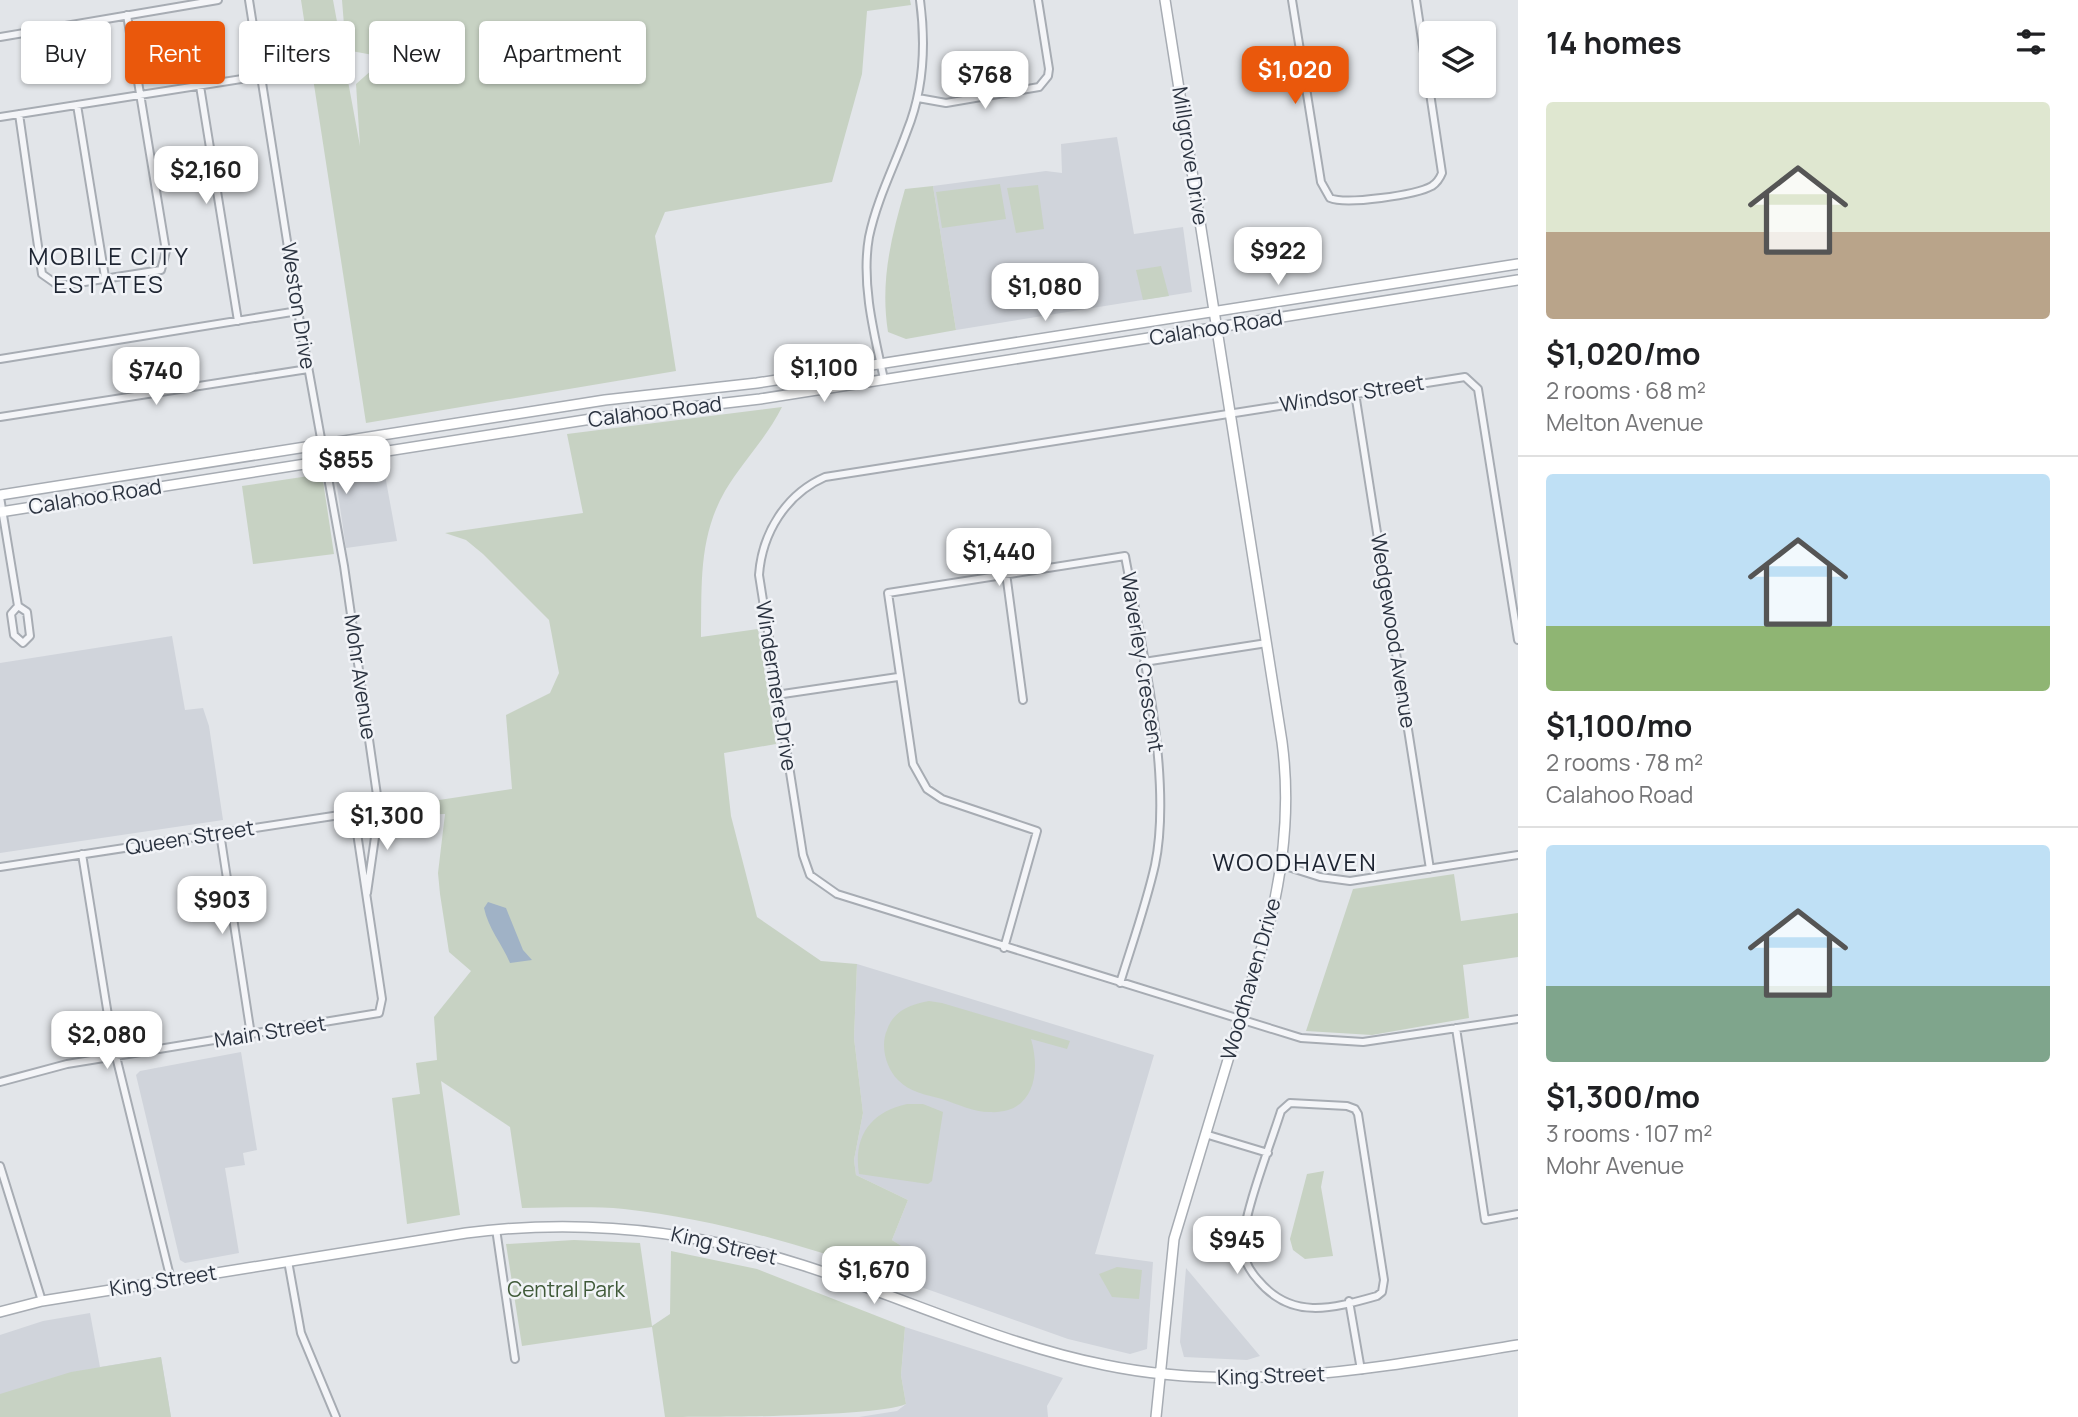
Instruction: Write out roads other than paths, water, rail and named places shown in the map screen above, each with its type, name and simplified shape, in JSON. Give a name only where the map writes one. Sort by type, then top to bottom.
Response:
[{"type":"main road","name":"Millgrove Drive","points":[[1165,0],[1216,328]]},
{"type":"main road","name":"Calahoo Road","points":[[0,496],[605,400],[757,383],[1518,264]]},
{"type":"main road","name":"Calahoo Road","points":[[1,512],[604,417],[760,399],[1518,280]]},
{"type":"main road","name":"Woodhaven Drive","points":[[1156,1417],[1174,1239],[1240,1020],[1282,865],[1286,825],[1285,763],[1216,328]]},
{"type":"main road","name":"King Street","points":[[0,1312],[41,1301],[496,1229],[603,1227],[664,1233],[733,1245],[802,1265],[1050,1353],[1161,1375],[1258,1379],[1361,1370],[1518,1345]]},
{"type":"street","points":[[0,37],[218,0]]},
{"type":"street","name":"Weston Drive","points":[[249,0],[252,21]]},
{"type":"street","points":[[884,379],[868,290],[869,240],[883,188],[918,98],[924,35],[920,0]]},
{"type":"street","points":[[918,98],[946,103],[1032,89],[1045,82],[1049,69],[1038,0]]},
{"type":"street","points":[[1292,0],[1321,183],[1330,198],[1338,201],[1423,190],[1439,180],[1443,162],[1416,0]]},
{"type":"street","points":[[19,114],[42,274],[59,286],[161,270],[166,251],[127,15]]},
{"type":"street","points":[[0,117],[239,80]]},
{"type":"street","name":"Weston Drive","points":[[262,84],[298,311],[326,461]]},
{"type":"street","points":[[200,86],[238,321]]},
{"type":"street","points":[[77,105],[105,277]]},
{"type":"street","points":[[0,359],[298,311]]},
{"type":"street","points":[[0,418],[308,369]]},
{"type":"street","name":"Windsor Street","points":[[1230,413],[1461,377],[1473,380],[1478,389],[1518,640]]},
{"type":"street","name":"Wedgewood Avenue","points":[[1355,393],[1430,869]]},
{"type":"street","name":"Windermere Drive","points":[[1230,413],[825,477],[809,484],[789,502],[761,548],[759,575],[803,855],[810,875],[837,894],[1301,1038],[1353,1042],[1518,1019]]},
{"type":"street","name":"Mohr Avenue","points":[[326,461],[379,809],[367,893]]},
{"type":"street","points":[[0,496],[18,606],[27,612],[30,636],[23,643],[14,635],[11,614],[18,606]]},
{"type":"street","name":"Waverley Crescent","points":[[1004,948],[1037,831],[942,800],[927,789],[913,764],[898,677],[888,593],[1125,556],[1144,662],[1159,776],[1159,832],[1155,864],[1120,983]]},
{"type":"street","points":[[1006,573],[1023,700]]},
{"type":"street","points":[[1144,662],[1267,643]]},
{"type":"street","points":[[776,695],[898,677]]},
{"type":"street","name":"Queen Street","points":[[0,867],[379,809]]},
{"type":"street","name":"Mohr Avenue","points":[[354,813],[383,999],[382,1007],[376,1015]]},
{"type":"street","points":[[220,833],[251,1035]]},
{"type":"street","points":[[82,854],[116,1056],[171,1280]]},
{"type":"street","points":[[1282,865],[1320,877],[1350,881],[1518,855]]},
{"type":"street","name":"Main Street","points":[[0,1082],[45,1068],[376,1015]]},
{"type":"street","points":[[1456,1028],[1485,1220],[1518,1214]]},
{"type":"street","points":[[1290,1102],[1355,1109],[1384,1280],[1382,1292],[1377,1296],[1306,1308],[1287,1305],[1271,1295],[1249,1269],[1244,1257],[1244,1235],[1268,1153],[1281,1111],[1290,1102]]},
{"type":"street","points":[[1205,1134],[1268,1153]]},
{"type":"street","points":[[0,1166],[41,1301]]},
{"type":"street","points":[[496,1229],[515,1359]]},
{"type":"street","points":[[288,1261],[301,1333],[336,1417]]},
{"type":"street","points":[[1349,1301],[1361,1370]]},
{"type":"water","points":[[488,902],[506,908],[523,950],[532,960],[510,963],[486,915],[484,908]]},
{"type":"district","name":"MOBILE CITY ESTATES","points":[[109,271]]},
{"type":"district","name":"WOODHAVEN","points":[[1295,863]]},
{"type":"park label","name":"Central Park","points":[[566,1290]]}]
